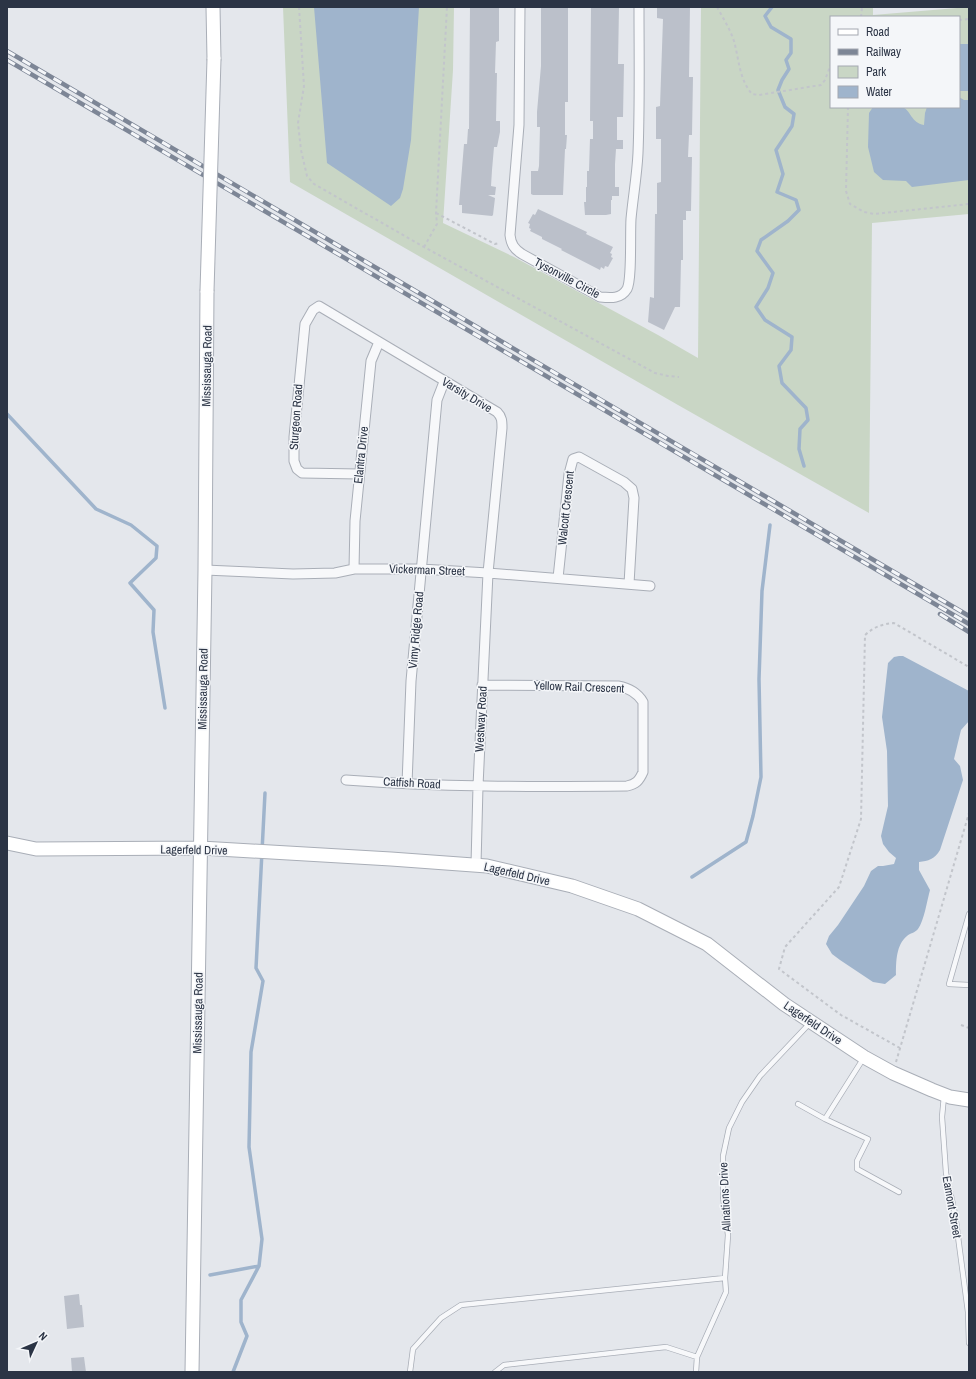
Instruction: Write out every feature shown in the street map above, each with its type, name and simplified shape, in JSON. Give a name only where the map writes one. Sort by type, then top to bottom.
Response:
[{"type":"main road","name":"Mississauga Road","points":[[192,1372],[205,570],[207,291],[214,59],[213,7]]},
{"type":"main road","name":"Lagerfeld Drive","points":[[7,843],[36,849],[201,848],[476,865],[487,866],[572,886],[638,908],[707,944],[784,1004],[864,1057],[892,1073],[945,1095],[969,1100]]},
{"type":"street","name":"Tysonville Circle","points":[[520,7],[519,125],[510,235],[511,242],[515,249],[522,254],[600,297],[610,298],[619,297],[628,287],[631,219],[638,152],[639,7]]},
{"type":"street","name":"Varsity Drive","points":[[319,306],[444,382],[497,412],[501,416],[502,421],[488,572]]},
{"type":"street","name":"Sturgeon Road","points":[[319,306],[313,310],[305,324],[294,437],[294,461],[297,469],[302,473],[359,474]]},
{"type":"street","name":"Elantra Drive","points":[[354,569],[354,522],[371,361],[379,342]]},
{"type":"street","name":"Vimy Ridge Road","points":[[407,784],[411,681],[421,569],[437,400],[444,382]]},
{"type":"street","name":"Walcott Crescent","points":[[558,578],[569,474],[573,459],[579,457],[624,482],[632,489],[634,498],[628,584]]},
{"type":"street","name":"Vickerman Street","points":[[205,570],[293,574],[335,573],[354,569],[421,569],[488,572],[650,586]]},
{"type":"street","name":"Westway Road","points":[[476,865],[482,685],[488,572]]},
{"type":"street","name":"Yellow Rail Crescent","points":[[478,786],[627,786],[635,784],[640,780],[643,772],[643,702],[639,695],[628,688],[618,686],[482,685]]},
{"type":"street","name":"Catfish Road","points":[[346,780],[407,784],[478,786]]},
{"type":"lane","points":[[969,914],[949,984],[969,985]]},
{"type":"lane","name":"Allnations Drive","points":[[696,1372],[697,1357],[726,1292],[725,1278],[728,1235],[723,1196],[723,1156],[729,1128],[742,1102],[760,1076],[811,1022]]},
{"type":"lane","points":[[826,1119],[864,1057]]},
{"type":"lane","name":"Eamont Street","points":[[945,1095],[942,1117],[946,1173],[956,1222],[968,1312],[969,1342]]},
{"type":"lane","points":[[798,1104],[868,1139],[857,1161],[857,1169],[899,1192]]},
{"type":"lane","points":[[410,1372],[413,1349],[441,1318],[461,1305],[725,1278]]},
{"type":"lane","points":[[495,1372],[504,1365],[666,1347],[697,1357]]},
{"type":"path","points":[[299,7],[304,86],[298,123],[301,150],[307,176],[314,184],[424,247],[655,373],[680,377]]},
{"type":"path","points":[[424,247],[437,224],[436,213],[447,7]]},
{"type":"path","points":[[717,7],[729,28],[734,41],[744,83],[752,94],[759,95],[821,85],[825,80],[830,67]]},
{"type":"path","points":[[848,108],[846,191],[850,204],[864,212],[874,214],[969,204]]},
{"type":"path","points":[[436,213],[495,244],[499,243]]},
{"type":"path","points":[[969,667],[894,623],[883,624],[873,628],[865,635],[861,819],[839,887],[785,947],[779,969],[841,1015],[900,1048],[969,813]]},
{"type":"path","points":[[961,1025],[969,1028]]},
{"type":"green space","points":[[283,7],[454,7],[453,70],[443,223],[514,257],[698,358],[701,7],[873,7],[873,15],[969,7],[969,214],[872,223],[869,513],[290,182]]},
{"type":"water","points":[[314,7],[419,7],[411,140],[403,189],[400,198],[391,206],[327,163]]},
{"type":"water","points":[[960,44],[969,44],[969,91],[960,91]]},
{"type":"water","points":[[960,98],[964,100],[969,100],[969,180],[912,187],[906,181],[883,180],[874,172],[868,147],[869,113],[872,108],[904,108],[916,122],[924,125],[927,108],[960,108]]},
{"type":"water","points":[[903,656],[969,691],[969,721],[961,730],[954,759],[960,766],[963,780],[940,850],[936,856],[931,859],[919,862],[919,870],[930,890],[924,916],[918,929],[903,940],[897,954],[896,975],[885,984],[873,982],[840,960],[832,954],[826,944],[829,936],[864,886],[871,871],[878,866],[894,864],[896,858],[883,844],[881,836],[888,806],[887,751],[882,717],[888,663],[894,657]]},
{"type":"building","points":[[470,7],[499,7],[499,41],[496,42],[495,73],[497,73],[496,121],[500,121],[500,132],[497,147],[494,147],[492,170],[491,186],[496,187],[495,195],[488,195],[495,198],[492,216],[462,213],[462,205],[459,205],[464,144],[467,144],[469,129]]},
{"type":"building","points":[[541,7],[568,7],[568,102],[565,102],[565,135],[567,135],[563,195],[531,194],[531,171],[538,171],[539,166],[540,127],[537,127],[537,112],[541,66]]},
{"type":"building","points":[[591,7],[619,7],[618,64],[624,64],[623,117],[617,117],[617,140],[623,140],[623,149],[616,149],[615,164],[615,187],[619,187],[619,196],[612,196],[611,214],[606,215],[585,215],[584,202],[586,202],[587,171],[589,171],[590,139],[593,139],[593,121],[590,121]]},
{"type":"building","points":[[657,7],[690,7],[689,77],[693,77],[692,135],[689,135],[688,157],[692,157],[691,211],[686,211],[686,220],[683,220],[683,260],[681,260],[680,307],[675,307],[664,330],[648,322],[650,297],[654,298],[657,183],[661,182],[661,139],[656,139],[656,107],[660,106],[663,19],[657,18]]},
{"type":"building","points":[[538,209],[587,232],[586,234],[613,247],[610,253],[612,254],[611,257],[613,258],[608,267],[605,266],[604,269],[601,267],[600,270],[561,250],[562,249],[530,231],[530,224],[528,223]]},
{"type":"building","points":[[79,1294],[80,1305],[82,1305],[84,1327],[67,1329],[64,1296]]},
{"type":"building","points":[[84,1357],[86,1372],[72,1372],[71,1358]]},
{"type":"waterway","points":[[772,7],[765,16],[771,27],[791,39],[791,53],[786,60],[789,69],[778,90],[785,107],[794,114],[792,126],[776,150],[783,174],[777,192],[796,200],[799,210],[788,221],[761,240],[757,251],[773,273],[768,288],[756,307],[765,320],[792,337],[791,350],[779,366],[782,383],[806,408],[808,420],[800,429],[799,449],[804,466]]},
{"type":"waterway","points":[[7,414],[96,509],[131,525],[157,546],[156,558],[130,583],[154,610],[153,632],[165,708]]},
{"type":"waterway","points":[[692,877],[746,842],[753,816],[761,777],[759,679],[762,591],[770,525]]},
{"type":"waterway","points":[[233,1372],[247,1336],[241,1322],[241,1300],[259,1266],[262,1239],[249,1147],[251,1052],[263,981],[256,968],[265,793]]},
{"type":"waterway","points":[[210,1275],[259,1266]]},
{"type":"railway","points":[[7,51],[969,616]]},
{"type":"railway","points":[[7,60],[969,624]]},
{"type":"railway","points":[[940,614],[969,632]]}]
